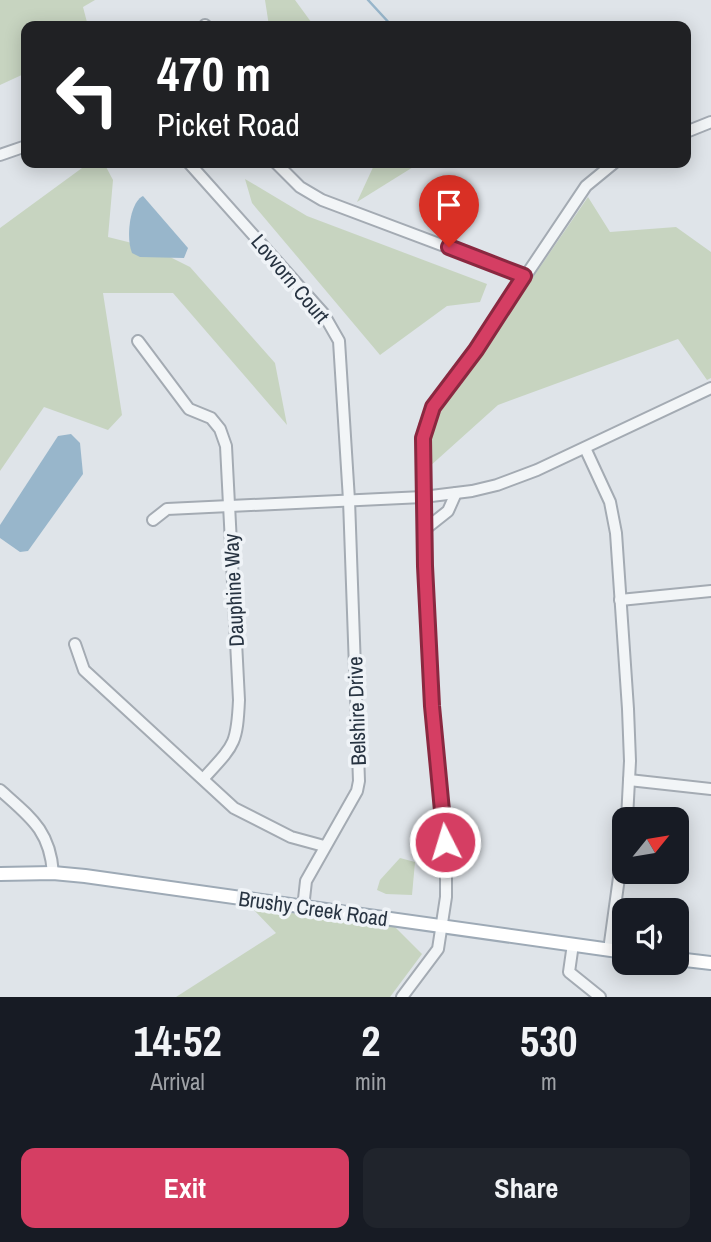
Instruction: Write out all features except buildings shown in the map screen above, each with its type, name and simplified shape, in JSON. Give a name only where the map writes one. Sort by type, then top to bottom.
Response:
[{"type":"main road","name":"Brushy Creek Road","points":[[0,874],[52,873],[612,950]]},
{"type":"main road","points":[[689,960],[711,963]]},
{"type":"street","points":[[691,130],[711,122]]},
{"type":"street","points":[[0,155],[21,148]]},
{"type":"street","name":"Lovvorn Court","points":[[193,168],[323,313],[339,341],[349,500]]},
{"type":"street","points":[[281,168],[300,187],[323,200],[524,276]]},
{"type":"street","points":[[402,997],[438,948],[446,897],[446,857],[432,706],[423,438],[429,415],[476,350],[524,276],[586,186],[608,168]]},
{"type":"street","name":"Dauphine Way","points":[[138,341],[189,410],[211,418],[220,429],[226,446],[239,699],[238,734],[230,750],[204,778]]},
{"type":"street","points":[[153,520],[167,509],[423,497],[497,485],[585,448],[711,388]]},
{"type":"street","points":[[585,448],[605,489],[613,514],[628,709],[628,807]]},
{"type":"street","points":[[424,530],[448,510],[456,493]]},
{"type":"street","name":"Belshire Drive","points":[[303,908],[306,881],[357,791],[359,781],[349,500]]},
{"type":"street","points":[[620,600],[711,592]]},
{"type":"street","points":[[75,643],[84,670],[234,808],[291,837],[324,846]]},
{"type":"street","points":[[629,780],[711,789]]},
{"type":"street","points":[[0,790],[44,834],[51,855],[52,873]]},
{"type":"street","points":[[609,950],[618,884]]},
{"type":"street","points":[[573,944],[569,972],[600,997]]},
{"type":"green space","points":[[0,0],[95,0],[83,7],[87,21],[21,21],[21,75],[0,85]]},
{"type":"green space","points":[[265,0],[295,0],[310,21],[268,21]]},
{"type":"green space","points":[[82,168],[107,168],[113,180],[108,237],[152,248],[190,267],[275,363],[287,425],[173,293],[103,293],[122,415],[108,430],[44,407],[0,471],[0,228]]},
{"type":"green space","points":[[373,168],[412,168],[357,202]]},
{"type":"green space","points":[[245,179],[307,216],[487,284],[480,302],[447,306],[380,355],[252,203]]},
{"type":"green space","points":[[588,197],[610,232],[676,227],[711,252],[711,378],[707,380],[678,339],[498,405],[419,476],[431,426]]},
{"type":"green space","points":[[400,858],[415,862],[412,895],[386,894],[377,890],[380,880]]},
{"type":"green space","points":[[252,908],[394,926],[422,954],[390,997],[176,997],[276,933]]},
{"type":"water","points":[[143,196],[188,248],[184,258],[140,257],[132,253],[130,222],[138,200]]},
{"type":"water","points":[[71,434],[80,443],[83,474],[28,551],[20,552],[0,538],[0,525],[58,436]]},
{"type":"waterway","points":[[368,0],[387,21]]},
{"type":"route","points":[[445,842],[432,706],[425,566],[423,438],[433,407],[476,350],[524,276],[449,247]]}]
